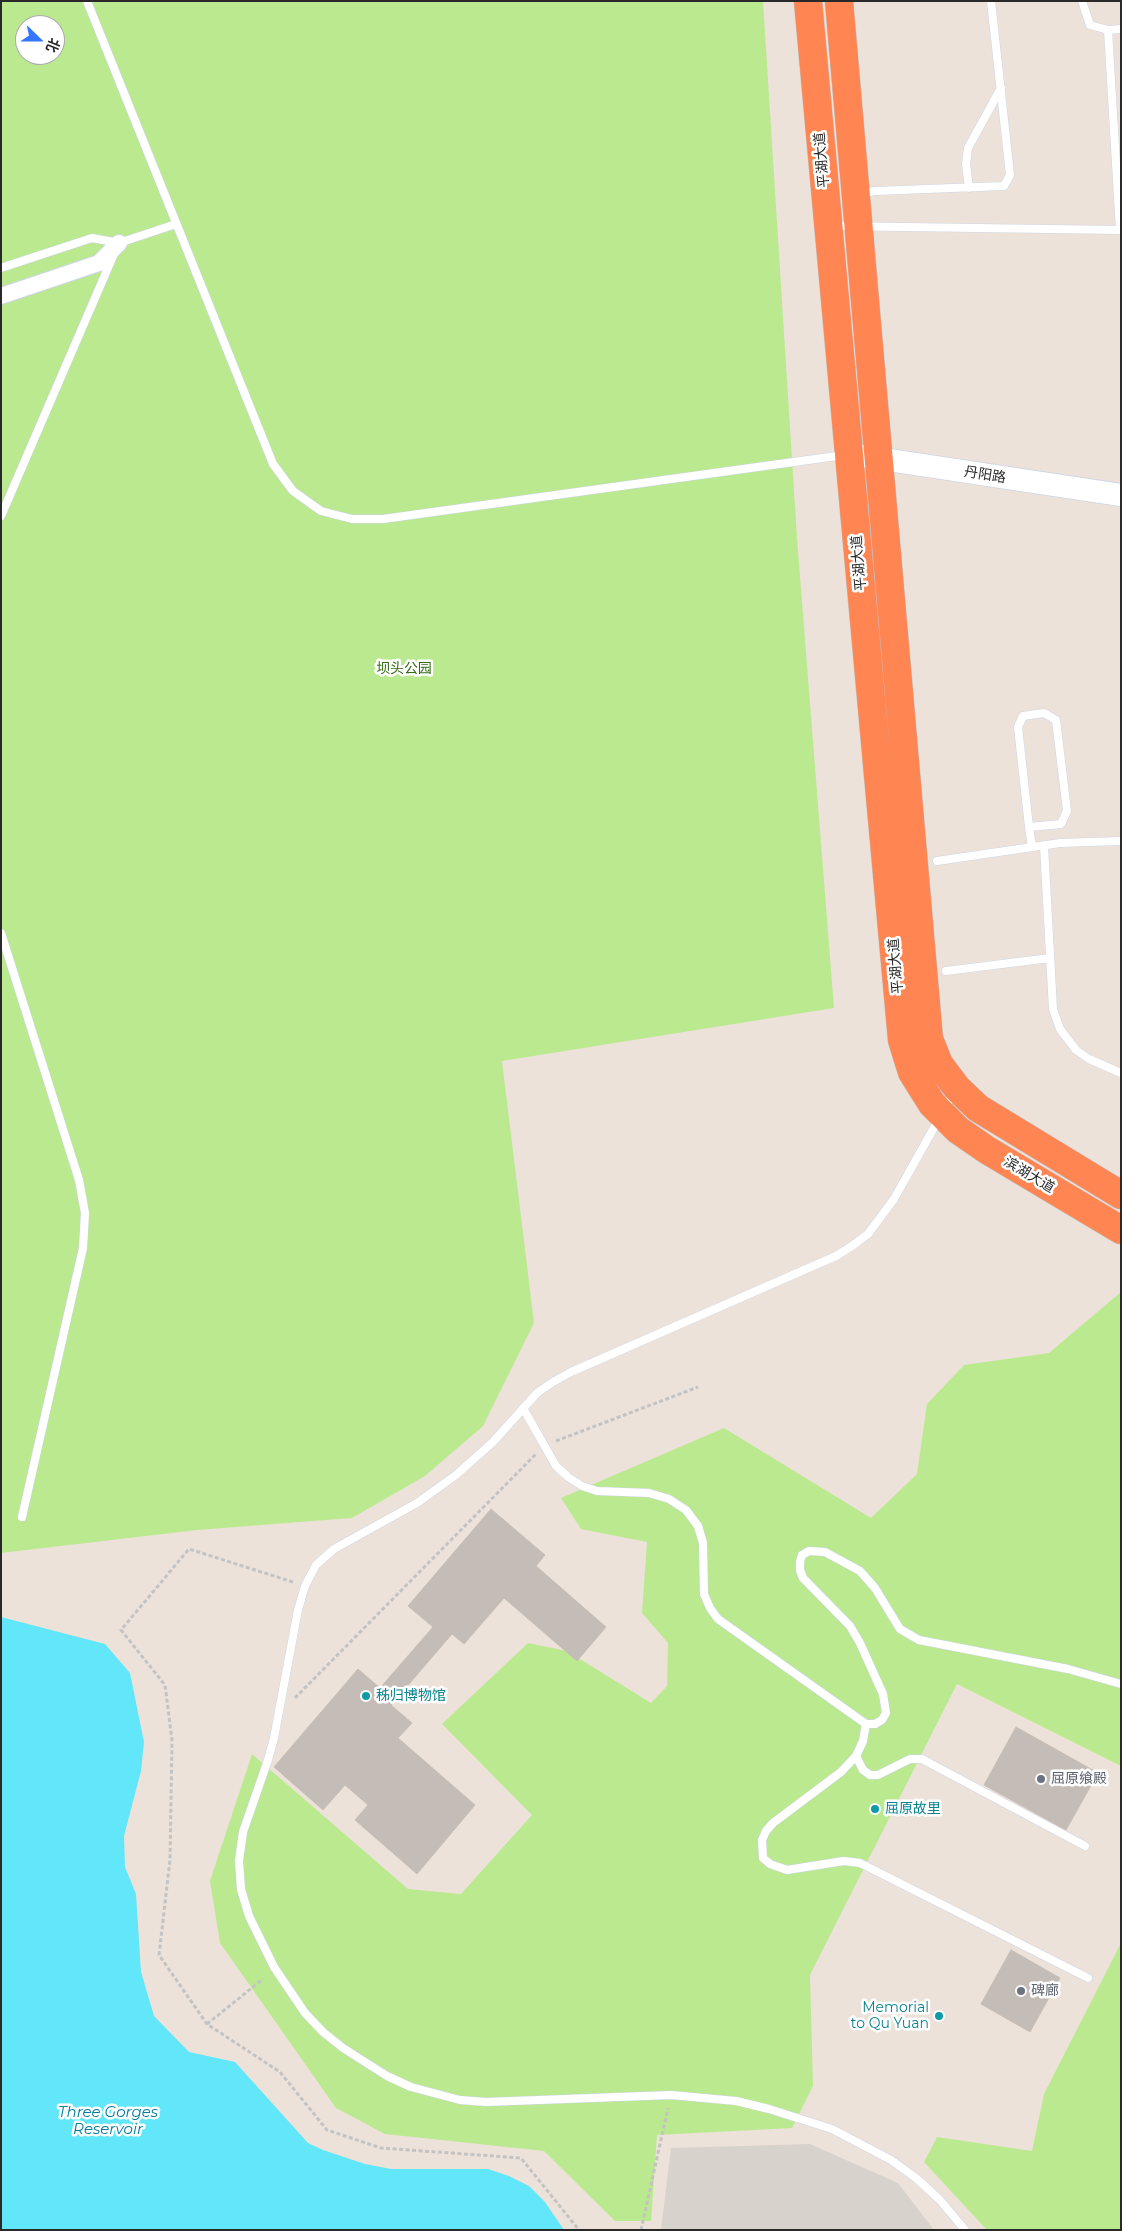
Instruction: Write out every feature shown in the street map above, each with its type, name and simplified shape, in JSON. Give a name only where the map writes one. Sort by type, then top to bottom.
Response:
[{"type":"highway","name":"平湖大道","points":[[808,1],[902,1040],[912,1072],[932,1104],[942,1114]]},
{"type":"highway","name":"平湖大道","points":[[839,1],[929,1039],[939,1064],[957,1088]]},
{"type":"highway","points":[[957,1088],[978,1108],[1121,1195]]},
{"type":"highway","name":"滨湖大道","points":[[942,1114],[958,1130],[987,1150],[1121,1230]]},
{"type":"main road","name":"丹阳路","points":[[849,454],[1121,495]]},
{"type":"street","points":[[1,296],[99,263],[119,243]]},
{"type":"lane","points":[[87,1],[273,464],[293,491],[321,511],[352,519],[383,519],[849,454]]},
{"type":"lane","points":[[856,194],[875,191],[1004,186],[1010,175],[991,1]]},
{"type":"lane","points":[[1082,1],[1090,25],[1108,30],[1121,29]]},
{"type":"lane","points":[[828,226],[1121,230],[1108,30]]},
{"type":"lane","points":[[969,188],[966,164],[968,148],[1001,88]]},
{"type":"lane","points":[[1,268],[92,238],[119,243],[176,224]]},
{"type":"lane","points":[[1,516],[119,243]]},
{"type":"lane","points":[[1030,827],[1061,824],[1067,812],[1056,720],[1044,713],[1023,716],[1018,727],[1032,847]]},
{"type":"lane","points":[[937,861],[1032,847],[1121,841]]},
{"type":"lane","points":[[1044,846],[1053,1009],[1060,1029],[1076,1050],[1089,1060],[1121,1073]]},
{"type":"lane","points":[[1,933],[79,1180],[85,1213],[83,1248],[22,1516]]},
{"type":"lane","points":[[946,971],[1050,958]]},
{"type":"lane","points":[[957,1088],[886,1211],[868,1234],[852,1246],[836,1256],[571,1372],[537,1393],[493,1442],[456,1475],[417,1502],[334,1549],[316,1565],[305,1586],[298,1610],[274,1738],[243,1832],[239,1861],[241,1889],[250,1916],[274,1967],[305,2013],[323,2032],[366,2063],[411,2087],[436,2096],[486,2102],[671,2095],[736,2102],[801,2118],[832,2129],[877,2151],[916,2178],[940,2200],[965,2230]]},
{"type":"lane","points":[[523,1408],[556,1466],[568,1478],[582,1486],[597,1491],[648,1492],[669,1499],[686,1510],[698,1526],[703,1543],[704,1594],[710,1608],[718,1619],[866,1724],[875,1724],[882,1720],[886,1712],[883,1694],[860,1643],[850,1626],[803,1578],[800,1562],[802,1555],[809,1551],[825,1552],[860,1571],[875,1588],[900,1629],[914,1638],[1068,1669],[1121,1684]]},
{"type":"lane","points":[[866,1724],[863,1741],[856,1756],[842,1772],[766,1831],[762,1849],[764,1858],[770,1864],[786,1870],[844,1860],[860,1863],[1088,1978]]},
{"type":"lane","points":[[856,1756],[863,1770],[870,1775],[878,1775],[910,1759],[922,1759],[1085,1846]]},
{"type":"path","points":[[291,1701],[544,1446],[698,1387]]},
{"type":"path","points":[[121,1630],[189,1548],[305,1586]]},
{"type":"path","points":[[206,2024],[264,1979]]},
{"type":"path","points":[[641,2230],[671,2095]]},
{"type":"green space","name":"坝头公园","points":[[1,1],[763,1],[797,538],[834,1008],[502,1061],[534,1323],[483,1426],[425,1476],[352,1518],[197,1530],[1,1553]]},
{"type":"green space","points":[[1121,1292],[1121,1766],[957,1684],[810,1975],[813,2086],[792,2128],[657,2135],[651,2221],[615,2221],[544,2151],[385,2134],[336,2108],[220,1943],[210,1881],[252,1754],[408,1889],[461,1894],[532,1815],[442,1724],[528,1643],[567,1651],[651,1703],[667,1686],[668,1643],[642,1613],[647,1542],[581,1529],[561,1498],[724,1428],[871,1518],[917,1474],[927,1404],[964,1365],[1049,1353]]},
{"type":"green space","points":[[1121,1943],[1121,2230],[987,2230],[924,2162],[937,2137],[1032,2151],[1044,2094]]},
{"type":"shaded area","points":[[810,2144],[898,2183],[934,2230],[661,2230],[671,2148]]},
{"type":"water","name":"Three Gorges Reservoir","points":[[1,1617],[105,1644],[130,1673],[144,1742],[141,1771],[124,1836],[125,1867],[136,1894],[141,1972],[154,2016],[189,2052],[235,2062],[308,2143],[365,2164],[391,2169],[488,2169],[509,2176],[529,2186],[545,2202],[564,2230],[1,2230]]},
{"type":"building","name":"秭归博物馆","points":[[491,1509],[545,1555],[536,1566],[606,1627],[577,1661],[504,1598],[464,1644],[452,1634],[391,1705],[412,1723],[398,1738],[475,1805],[417,1874],[355,1820],[368,1805],[345,1785],[323,1810],[274,1767],[358,1669],[380,1688],[433,1627],[408,1606]]},
{"type":"building","name":"屈原飨殿","points":[[1016,1727],[1098,1773],[1066,1830],[984,1785]]},
{"type":"building","name":"碑廊","points":[[1011,1950],[1060,1978],[1030,2032],[981,2004]]},
{"type":"place","name":"秭归博物馆","points":[[366,1696]]},
{"type":"place","name":"屈原飨殿","points":[[1041,1779]]},
{"type":"place","name":"屈原故里","points":[[875,1809]]},
{"type":"place","name":"碑廊","points":[[1021,1991]]},
{"type":"place","name":"Memorial to Qu Yuan","points":[[939,2016]]}]
